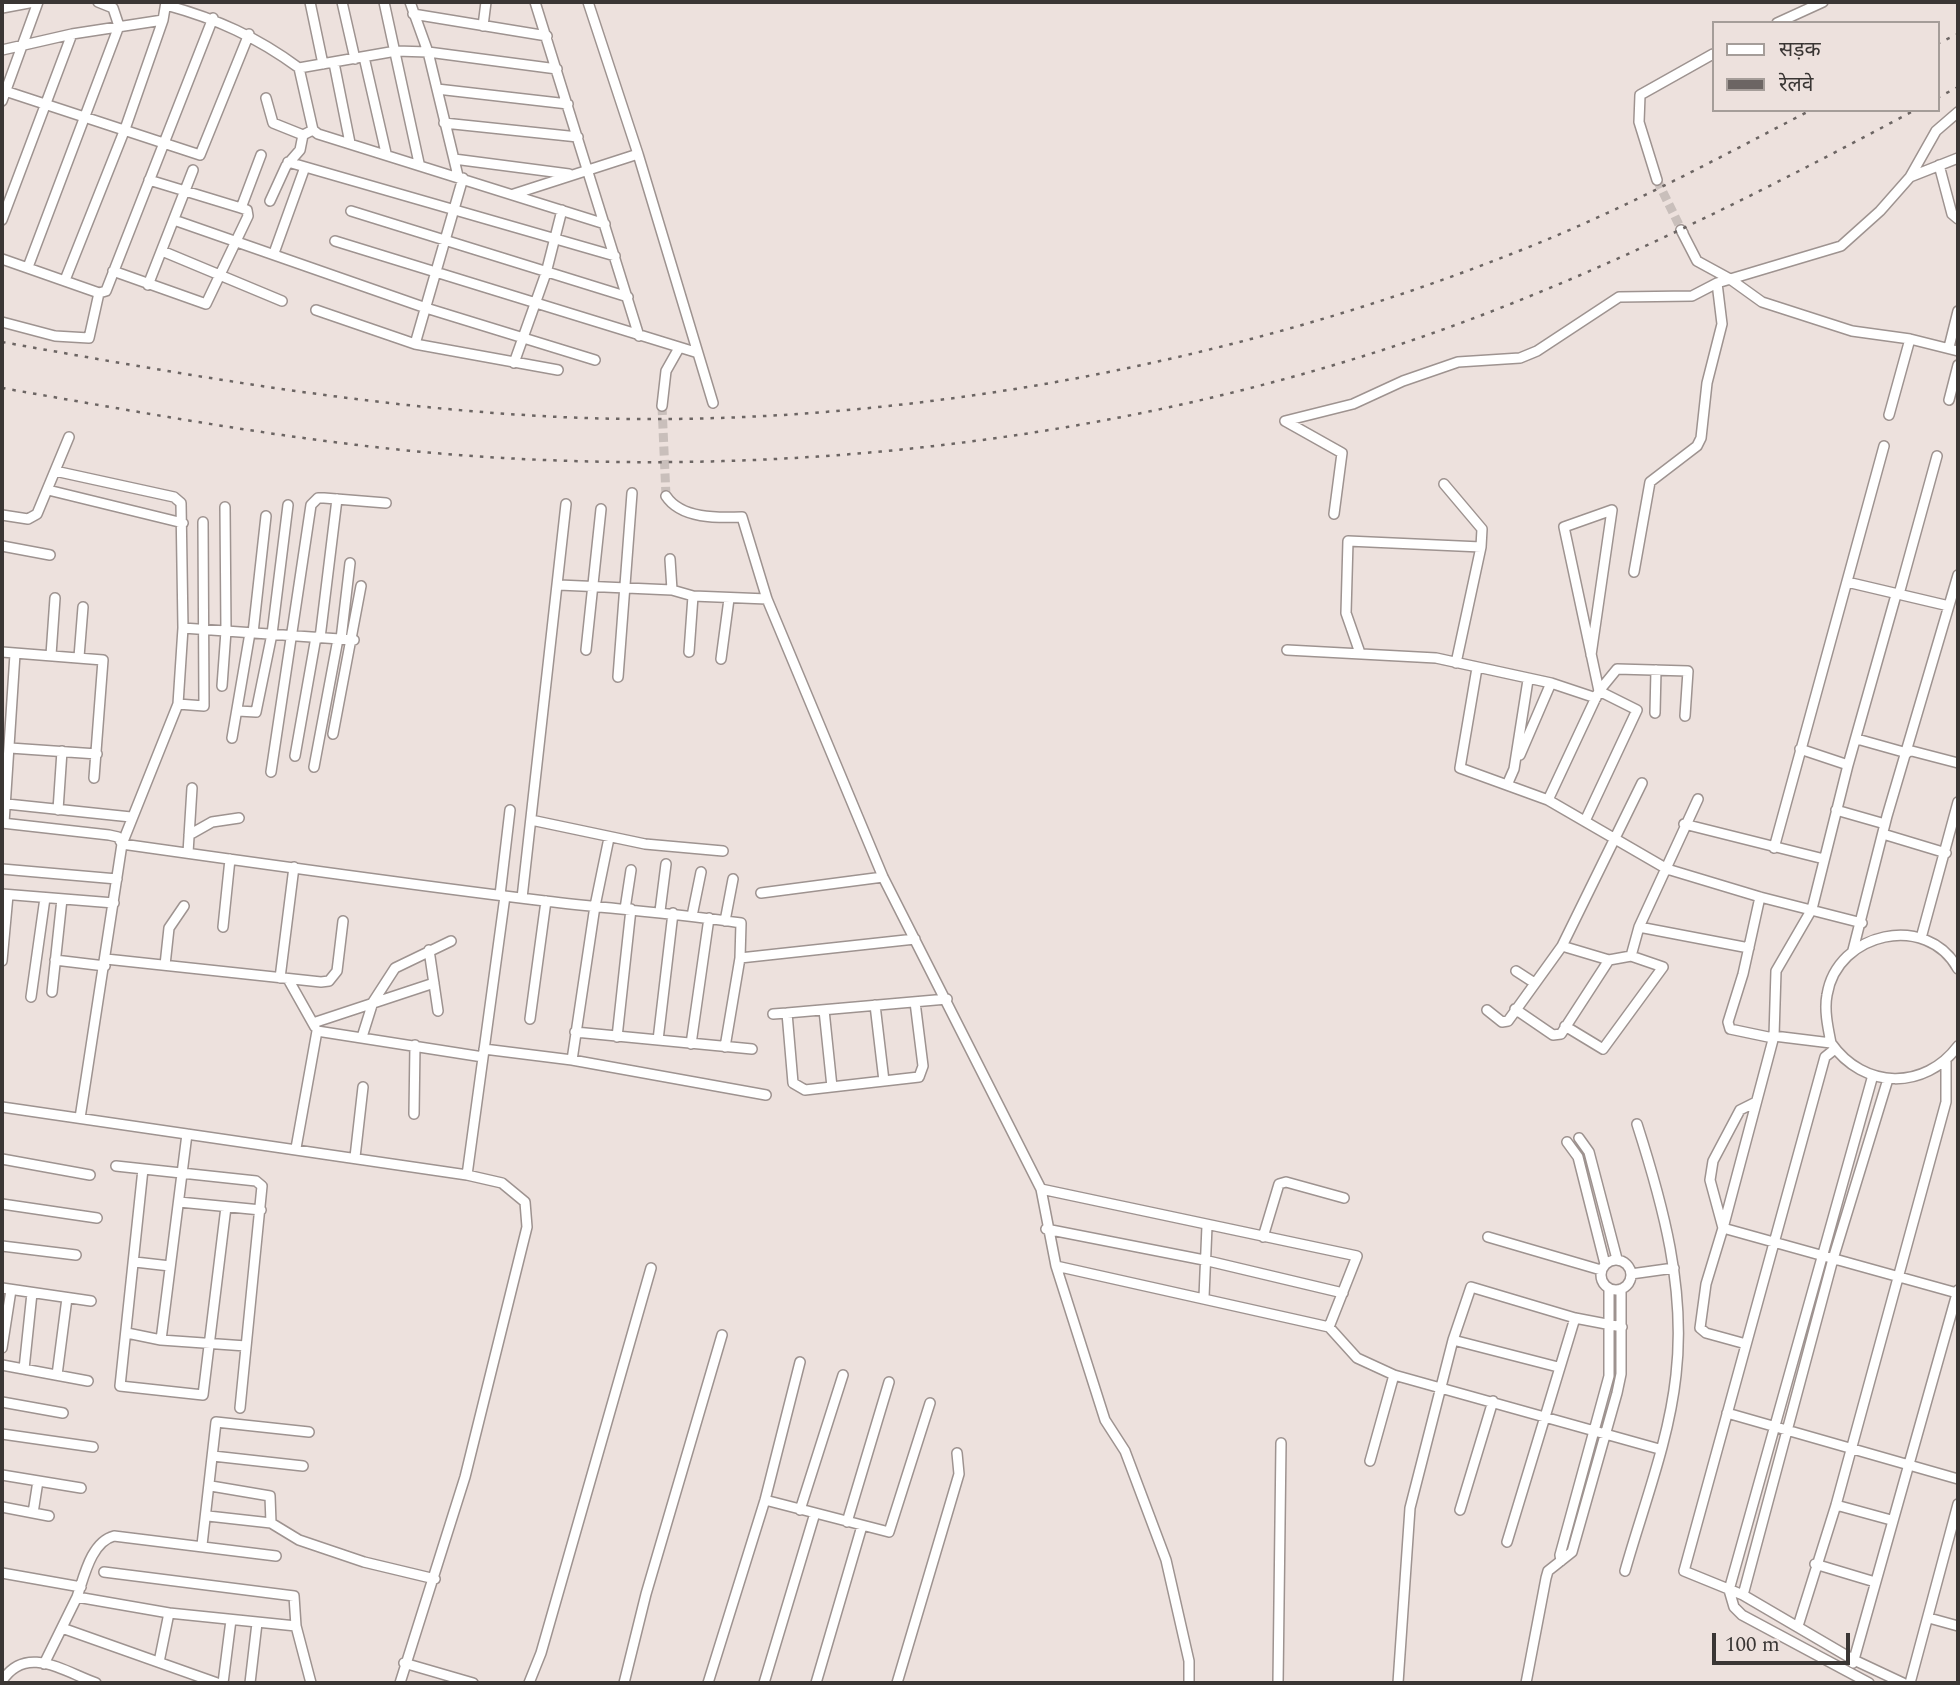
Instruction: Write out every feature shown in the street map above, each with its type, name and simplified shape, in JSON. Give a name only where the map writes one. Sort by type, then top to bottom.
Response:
[{"type":"street","points":[[2,8],[36,2],[24,46],[3,94],[85,116],[200,155],[249,34]]},
{"type":"street","points":[[28,267],[119,26],[113,8],[98,2]]},
{"type":"street","points":[[310,2],[323,64]]},
{"type":"street","points":[[342,2],[386,153]]},
{"type":"street","points":[[384,2],[419,163]]},
{"type":"street","points":[[410,2],[428,51],[444,123],[461,177],[456,211],[415,344]]},
{"type":"street","points":[[483,26],[486,2]]},
{"type":"street","points":[[535,2],[639,337]]},
{"type":"street","points":[[588,2],[638,154],[695,352],[713,403]]},
{"type":"street","points":[[1781,21],[1823,2]]},
{"type":"street","points":[[65,280],[125,129],[163,20],[166,3],[213,18],[249,34],[299,68],[313,130],[318,134],[419,163],[605,224]]},
{"type":"street","points":[[413,14],[547,36]]},
{"type":"street","points":[[2,259],[99,293],[106,291],[213,18]]},
{"type":"street","points":[[2,50],[72,34],[163,20]]},
{"type":"street","points":[[2,220],[48,105],[72,34]]},
{"type":"street","points":[[299,68],[334,64],[396,51],[428,51],[557,69]]},
{"type":"street","points":[[1657,180],[1639,122],[1640,94],[1712,55]]},
{"type":"street","points":[[334,64],[350,143]]},
{"type":"street","points":[[437,89],[568,104]]},
{"type":"street","points":[[266,98],[273,122],[303,135],[313,130]]},
{"type":"street","points":[[1334,514],[1342,453],[1286,421],[1343,407],[1403,381],[1458,362],[1520,358],[1536,351],[1619,297],[1692,296],[1717,283],[1841,246],[1880,211],[1910,177],[1936,131],[1958,112]]},
{"type":"street","points":[[444,123],[578,137]]},
{"type":"street","points":[[270,201],[288,162],[300,150],[303,135]]},
{"type":"street","points":[[514,194],[638,154]]},
{"type":"street","points":[[241,208],[261,155]]},
{"type":"street","points":[[1910,177],[1958,158]]},
{"type":"street","points":[[454,159],[571,174]]},
{"type":"street","points":[[288,162],[615,256]]},
{"type":"street","points":[[1939,165],[1952,214],[1958,219]]},
{"type":"street","points":[[274,253],[304,167]]},
{"type":"street","points":[[148,285],[193,170]]},
{"type":"street","points":[[113,271],[206,304],[249,213],[241,208],[149,180]]},
{"type":"street","points":[[514,363],[536,302],[562,210]]},
{"type":"street","points":[[351,211],[446,243],[628,297]]},
{"type":"street","points":[[174,220],[426,308],[595,360]]},
{"type":"street","points":[[1683,233],[1681,230],[1697,261],[1730,279],[1762,302],[1852,331],[1910,339],[1954,349],[1958,311]]},
{"type":"street","points":[[335,242],[695,352]]},
{"type":"street","points":[[162,251],[282,301]]},
{"type":"street","points":[[1634,572],[1648,486],[1655,475],[1700,442],[1706,388],[1722,324],[1717,283]]},
{"type":"street","points":[[2,322],[55,335],[89,338],[99,293]]},
{"type":"street","points":[[316,310],[415,344],[558,370]]},
{"type":"street","points":[[1889,415],[1910,339]]},
{"type":"street","points":[[662,406],[666,371],[680,348]]},
{"type":"street","points":[[1949,400],[1958,365]]},
{"type":"street","points":[[2,515],[34,517],[69,437]]},
{"type":"street","points":[[1774,848],[1884,446]]},
{"type":"street","points":[[1746,1344],[1706,1333],[1700,1328],[1706,1284],[1773,1037],[1776,971],[1812,909],[1848,765],[1937,456]]},
{"type":"street","points":[[55,471],[174,497],[181,503],[183,523],[183,628],[178,704],[122,844],[80,1118]]},
{"type":"street","points":[[1444,484],[1479,523],[1481,547],[1456,663]]},
{"type":"street","points":[[48,489],[183,523]]},
{"type":"street","points":[[618,677],[632,493]]},
{"type":"street","points":[[666,496],[681,509],[706,516],[742,517],[767,599],[883,877],[1041,1189],[1046,1229],[1056,1266],[1105,1420],[1125,1451],[1166,1560],[1189,1661],[1189,1683]]},
{"type":"street","points":[[271,772],[294,636],[311,505],[318,498],[386,503]]},
{"type":"street","points":[[295,756],[318,637],[337,499]]},
{"type":"street","points":[[522,898],[566,504]]},
{"type":"street","points":[[237,711],[256,712],[272,634],[288,505]]},
{"type":"street","points":[[222,686],[226,631],[225,507]]},
{"type":"street","points":[[586,650],[601,509]]},
{"type":"street","points":[[1591,655],[1612,510],[1564,527],[1597,695]]},
{"type":"street","points":[[232,738],[252,633],[266,516]]},
{"type":"street","points":[[178,704],[204,706],[203,522]]},
{"type":"street","points":[[1360,653],[1346,613],[1348,541],[1481,547]]},
{"type":"street","points":[[2,546],[50,555]]},
{"type":"street","points":[[670,559],[672,590]]},
{"type":"street","points":[[314,767],[340,639],[350,563]]},
{"type":"street","points":[[1903,1683],[1854,1660],[1744,1595],[1684,1571],[1825,1057],[1833,1046],[1827,995],[1836,970],[1853,950],[1862,923],[1884,829],[1952,609],[1958,575]]},
{"type":"street","points":[[1847,582],[1952,609]]},
{"type":"street","points":[[559,585],[672,590],[693,596],[767,599]]},
{"type":"street","points":[[333,734],[354,640],[362,586]]},
{"type":"street","points":[[688,652],[693,596]]},
{"type":"street","points":[[51,655],[55,598]]},
{"type":"street","points":[[721,659],[729,598]]},
{"type":"street","points":[[79,657],[83,607]]},
{"type":"street","points":[[183,628],[354,640]]},
{"type":"street","points":[[1287,650],[1412,655],[1551,683],[1597,695],[1637,710],[1585,821]]},
{"type":"street","points":[[2,652],[100,659],[104,663],[94,778]]},
{"type":"street","points":[[15,654],[7,804],[3,823],[109,835],[118,838],[122,844],[230,859],[522,898],[660,911],[741,923],[740,958],[725,1047]]},
{"type":"street","points":[[1476,668],[1460,768],[1548,800],[1667,869],[1760,897],[1862,923]]},
{"type":"street","points":[[1548,800],[1597,695],[1617,669],[1688,671],[1685,716]]},
{"type":"street","points":[[1655,713],[1656,670]]},
{"type":"street","points":[[1514,769],[1528,680]]},
{"type":"street","points":[[1507,785],[1551,683]]},
{"type":"street","points":[[1857,739],[1958,763]]},
{"type":"street","points":[[10,748],[97,754]]},
{"type":"street","points":[[1800,748],[1848,765]]},
{"type":"street","points":[[58,810],[62,751]]},
{"type":"street","points":[[1487,1010],[1506,1023],[1533,982],[1562,946],[1642,783]]},
{"type":"street","points":[[188,853],[192,788]]},
{"type":"street","points":[[1631,956],[1639,927],[1667,869],[1684,824],[1698,799]]},
{"type":"street","points":[[1921,938],[1958,802]]},
{"type":"street","points":[[7,804],[131,817]]},
{"type":"street","points":[[467,1175],[503,895],[510,810]]},
{"type":"street","points":[[1836,810],[1945,853]]},
{"type":"street","points":[[189,835],[212,822],[239,818]]},
{"type":"street","points":[[531,820],[609,838],[723,851]]},
{"type":"street","points":[[1684,824],[1824,859]]},
{"type":"street","points":[[572,1060],[595,906],[609,838]]},
{"type":"street","points":[[223,927],[230,859]]},
{"type":"street","points":[[660,911],[666,864]]},
{"type":"street","points":[[294,867],[284,978],[315,1027],[296,1148]]},
{"type":"street","points":[[2,869],[117,879]]},
{"type":"street","points":[[617,1037],[631,870]]},
{"type":"street","points":[[692,916],[701,872]]},
{"type":"street","points":[[761,892],[883,877]]},
{"type":"street","points":[[724,921],[733,879]]},
{"type":"street","points":[[2,961],[5,895],[114,904]]},
{"type":"street","points":[[1760,897],[1728,1022],[1730,1029],[1833,1046],[1872,1075],[1888,1079],[1919,1076],[1946,1062],[1958,1046]]},
{"type":"street","points":[[31,997],[45,898]]},
{"type":"street","points":[[52,992],[62,899]]},
{"type":"street","points":[[530,1019],[546,901]]},
{"type":"street","points":[[165,965],[169,928],[184,906]]},
{"type":"street","points":[[658,1040],[673,913]]},
{"type":"street","points":[[691,1044],[709,918]]},
{"type":"street","points":[[55,960],[165,965],[321,982],[335,976],[342,921]]},
{"type":"street","points":[[1639,927],[1749,948]]},
{"type":"street","points":[[1853,950],[1874,939],[1897,934],[1921,938],[1952,957],[1958,969]]},
{"type":"street","points":[[740,958],[915,939]]},
{"type":"street","points":[[362,1037],[373,1002],[395,968],[451,941]]},
{"type":"street","points":[[1562,946],[1609,960],[1631,956],[1659,965],[1663,970],[1606,1047],[1598,1049],[1565,1026]]},
{"type":"street","points":[[429,950],[438,1011]]},
{"type":"street","points":[[1515,1009],[1557,1036],[1609,960]]},
{"type":"street","points":[[1516,971],[1533,982]]},
{"type":"street","points":[[315,1027],[373,1002],[434,983]]},
{"type":"street","points":[[773,1014],[947,999]]},
{"type":"street","points":[[787,1013],[793,1083],[805,1090],[919,1077],[922,1072],[915,1002]]},
{"type":"street","points":[[875,1005],[884,1081]]},
{"type":"street","points":[[824,1010],[832,1087]]},
{"type":"street","points":[[315,1027],[415,1045],[572,1060],[766,1095]]},
{"type":"street","points":[[575,1032],[752,1049]]},
{"type":"street","points":[[414,1114],[415,1045]]},
{"type":"street","points":[[1798,1626],[1853,1447],[1946,1102],[1946,1062]]},
{"type":"street","points":[[1869,1683],[1742,1615],[1734,1607],[1729,1590],[1872,1075]]},
{"type":"street","points":[[1744,1595],[1833,1259],[1888,1079]]},
{"type":"street","points":[[355,1157],[363,1087]]},
{"type":"street","points":[[1723,1228],[1710,1180],[1713,1161],[1740,1110],[1756,1102]]},
{"type":"street","points":[[1946,1102],[1958,1104]]},
{"type":"street","points":[[2,1108],[296,1148],[467,1175],[502,1183],[525,1202],[527,1227],[466,1477],[435,1579],[404,1663],[400,1683]]},
{"type":"street","points":[[1625,1571],[1677,1373],[1674,1268],[1656,1185],[1637,1124]]},
{"type":"street","points":[[161,1340],[187,1134]]},
{"type":"street","points":[[1579,1138],[1590,1152],[1618,1259],[1629,1267],[1631,1274],[1629,1283],[1621,1289],[1609,1289]]},
{"type":"street","points":[[1561,1561],[1560,1555],[1609,1376],[1611,1326],[1609,1289],[1601,1280],[1603,1267],[1578,1157],[1567,1142]]},
{"type":"street","points":[[2,1159],[90,1175]]},
{"type":"street","points":[[116,1166],[256,1181],[262,1186],[240,1408]]},
{"type":"street","points":[[143,1169],[120,1386],[203,1395],[212,1343],[226,1207]]},
{"type":"street","points":[[1264,1237],[1279,1184],[1286,1182],[1344,1198]]},
{"type":"street","points":[[1041,1189],[1357,1256],[1329,1327]]},
{"type":"street","points":[[179,1202],[261,1210]]},
{"type":"street","points":[[2,1204],[97,1218]]},
{"type":"street","points":[[1204,1297],[1203,1260],[1207,1226]]},
{"type":"street","points":[[1723,1228],[1958,1291],[1849,1672]]},
{"type":"street","points":[[1046,1229],[1203,1260],[1343,1293]]},
{"type":"street","points":[[1488,1237],[1603,1267],[1618,1259]]},
{"type":"street","points":[[2,1246],[76,1255]]},
{"type":"street","points":[[135,1262],[170,1266]]},
{"type":"street","points":[[1056,1266],[1329,1327],[1357,1359],[1394,1375],[1659,1449]]},
{"type":"street","points":[[529,1683],[541,1653],[651,1268]]},
{"type":"street","points":[[1631,1274],[1674,1268]]},
{"type":"street","points":[[1398,1683],[1410,1508],[1453,1340],[1471,1287],[1575,1318],[1622,1327]]},
{"type":"street","points":[[2,1348],[7,1289],[91,1301]]},
{"type":"street","points":[[1526,1683],[1546,1578],[1549,1571],[1569,1558],[1575,1543],[1621,1374],[1621,1289]]},
{"type":"street","points":[[24,1369],[32,1293]]},
{"type":"street","points":[[57,1375],[67,1298]]},
{"type":"street","points":[[1507,1542],[1575,1318]]},
{"type":"street","points":[[127,1333],[161,1340],[246,1346]]},
{"type":"street","points":[[624,1683],[646,1594],[722,1335]]},
{"type":"street","points":[[1453,1340],[1558,1367]]},
{"type":"street","points":[[708,1683],[765,1500],[800,1362]]},
{"type":"street","points":[[2,1365],[88,1381]]},
{"type":"street","points":[[800,1510],[843,1375]]},
{"type":"street","points":[[1370,1461],[1394,1375]]},
{"type":"street","points":[[847,1522],[889,1382]]},
{"type":"street","points":[[1460,1510],[1493,1401]]},
{"type":"street","points":[[2,1402],[63,1413]]},
{"type":"street","points":[[765,1500],[889,1532],[930,1403]]},
{"type":"street","points":[[1727,1413],[1958,1479]]},
{"type":"street","points":[[202,1545],[208,1516],[216,1422],[309,1432]]},
{"type":"street","points":[[2,1434],[93,1447]]},
{"type":"street","points":[[1279,1683],[1281,1443]]},
{"type":"street","points":[[897,1683],[959,1474],[957,1453]]},
{"type":"street","points":[[213,1456],[303,1466]]},
{"type":"street","points":[[2,1475],[81,1488]]},
{"type":"street","points":[[33,1513],[38,1481]]},
{"type":"street","points":[[211,1486],[270,1496],[271,1523]]},
{"type":"street","points":[[1910,1683],[1958,1504]]},
{"type":"street","points":[[1836,1505],[1891,1520]]},
{"type":"street","points":[[2,1507],[49,1516]]},
{"type":"street","points":[[764,1683],[815,1513]]},
{"type":"street","points":[[208,1516],[271,1523],[299,1540],[364,1562],[435,1579]]},
{"type":"street","points":[[816,1683],[862,1526]]},
{"type":"street","points":[[44,1664],[77,1597],[91,1559],[105,1538],[114,1536],[202,1545],[276,1556]]},
{"type":"street","points":[[1947,1543],[1958,1546]]},
{"type":"street","points":[[1815,1564],[1875,1582]]},
{"type":"street","points":[[104,1572],[293,1596],[296,1626],[311,1683]]},
{"type":"street","points":[[2,1573],[81,1587]]},
{"type":"street","points":[[77,1597],[169,1613],[296,1626]]},
{"type":"street","points":[[159,1662],[169,1613]]},
{"type":"street","points":[[1929,1618],[1958,1626]]},
{"type":"street","points":[[223,1683],[231,1620]]},
{"type":"street","points":[[250,1683],[257,1623]]},
{"type":"street","points":[[62,1628],[217,1683]]},
{"type":"street","points":[[404,1663],[472,1683]]},
{"type":"street","points":[[2,1681],[17,1664],[44,1664],[96,1683]]},
{"type":"street","points":[[439,1683],[442,1673]]},
{"type":"tunnel","points":[[1657,180],[1683,233]]},
{"type":"tunnel","points":[[662,406],[666,496]]},
{"type":"railway","points":[[1939,43],[1958,34]]},
{"type":"railway","points":[[1939,97],[1958,87]]},
{"type":"railway","points":[[2,342],[337,397],[541,416],[661,419],[784,415],[907,404],[1031,386],[1154,362],[1275,332],[1393,297],[1584,224],[1807,112]]},
{"type":"railway","points":[[2,388],[315,440],[504,458],[622,462],[740,461],[976,441],[1094,422],[1210,398],[1324,368],[1436,332],[1620,258],[1911,112]]}]
